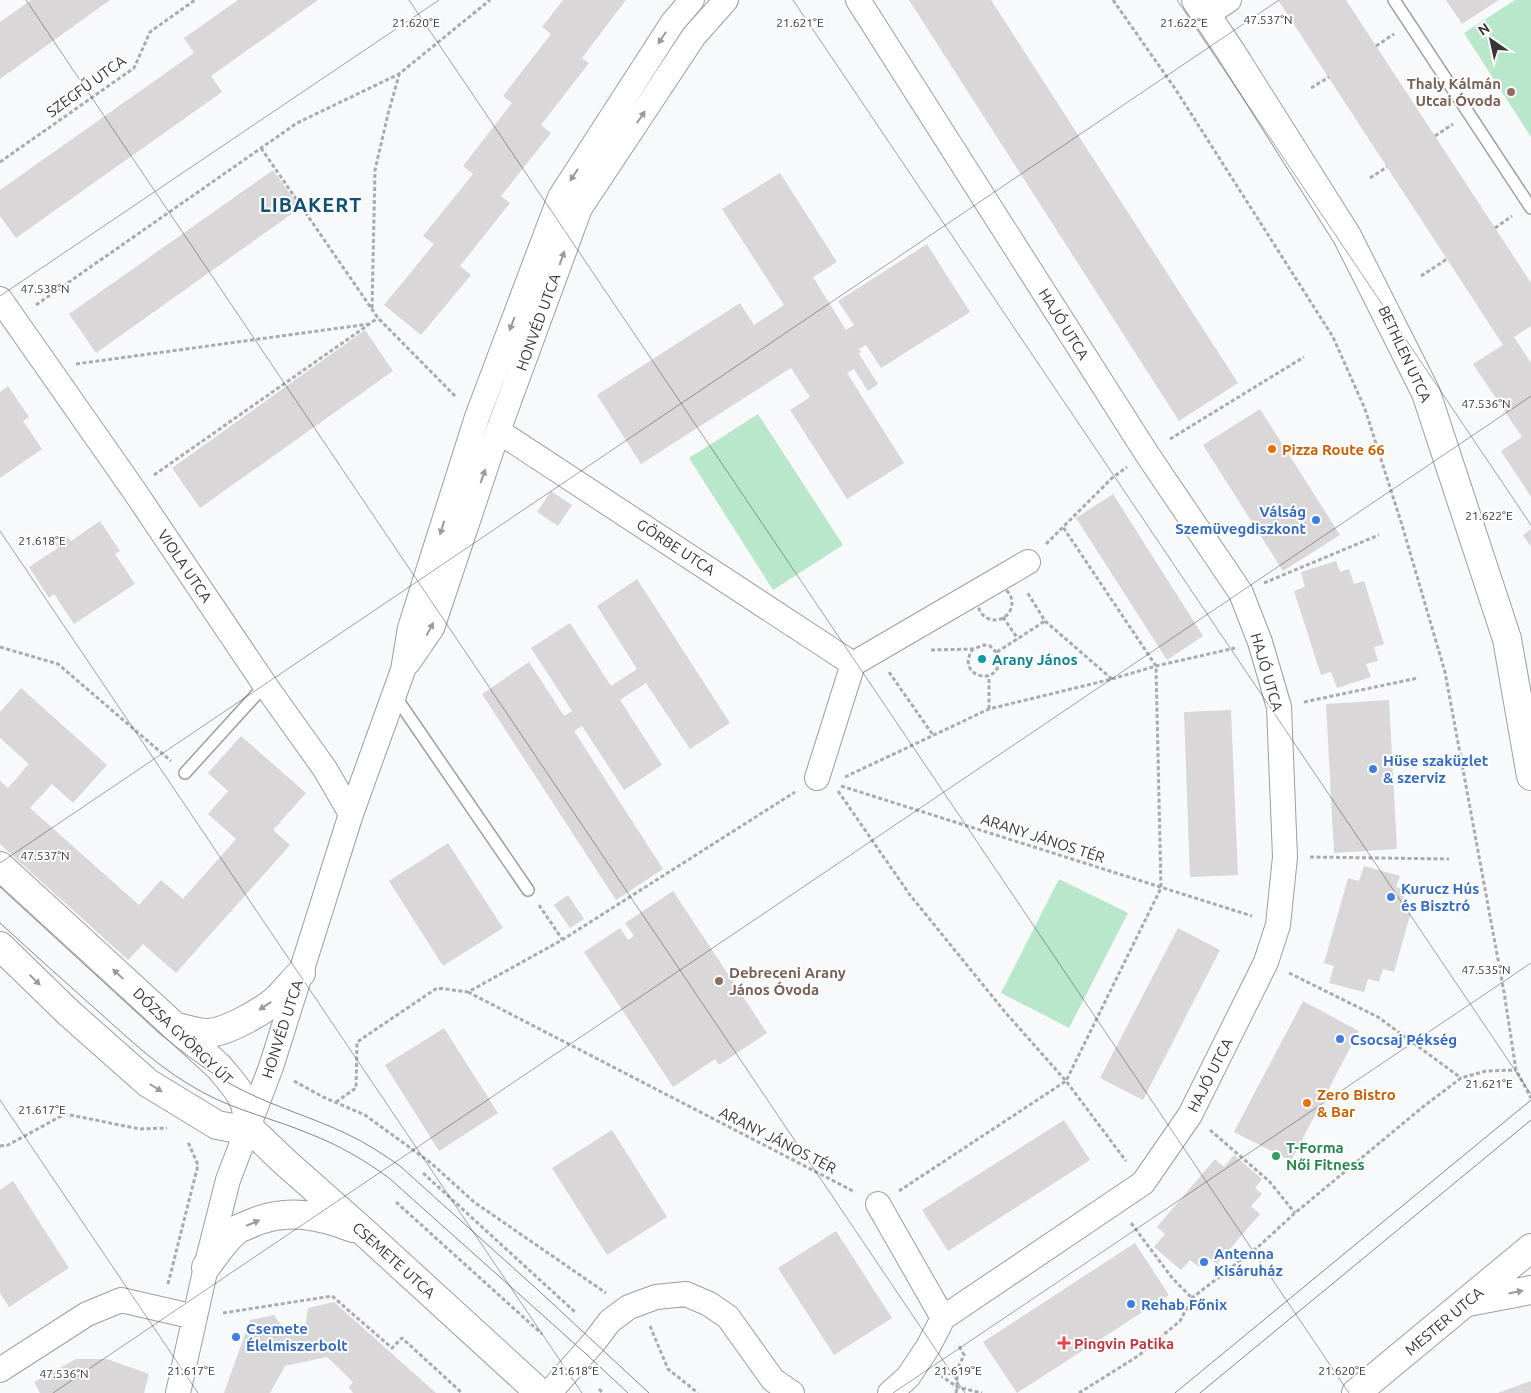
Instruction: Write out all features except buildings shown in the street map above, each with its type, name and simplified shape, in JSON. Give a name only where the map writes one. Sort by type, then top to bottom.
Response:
[{"type":"street","name":"HONVÉD UTCA","points":[[178,1393],[206,1267],[228,1180],[271,1067],[351,814],[395,696],[403,670],[410,628],[476,417],[560,197],[673,22],[692,0]]},
{"type":"street","name":"HONVÉD UTCA","points":[[403,670],[432,628],[498,431],[580,208],[694,36],[726,0]]},
{"type":"street","name":"HAJÓ UTCA","points":[[858,0],[1147,454],[1241,593],[1260,642],[1279,708],[1286,856],[1278,925],[1266,962],[1190,1115],[1143,1183],[943,1318],[928,1347],[908,1378],[890,1393]]},
{"type":"street","points":[[1201,8],[1229,0]]},
{"type":"street","name":"BETHLEN UTCA","points":[[1201,8],[1347,236],[1426,393],[1507,639],[1531,776]]},
{"type":"street","name":"VIOLA UTCA","points":[[0,299],[134,489],[265,685],[325,769],[351,814]]},
{"type":"street","name":"GÖRBE UTCA","points":[[498,431],[853,664]]},
{"type":"street","points":[[825,781],[853,664],[1021,566]]},
{"type":"street","name":"DÓZSA GYÖRGY ÚT","points":[[0,866],[219,1067],[243,1097],[248,1112],[248,1127]]},
{"type":"street","points":[[0,946],[69,1013],[148,1083],[217,1125],[233,1128],[248,1127]]},
{"type":"street","points":[[174,1026],[194,1032],[208,1033],[223,1030],[250,1017],[276,999],[301,973]]},
{"type":"street","name":"CSEMETE UTCA","points":[[248,1127],[540,1393]]},
{"type":"street","points":[[878,1204],[943,1318]]},
{"type":"street","points":[[206,1267],[238,1229],[262,1219],[288,1215],[311,1215],[330,1219],[364,1232]]},
{"type":"street","name":"MESTER UTCA","points":[[1356,1393],[1531,1248]]},
{"type":"street","points":[[1467,1302],[1531,1290]]},
{"type":"street","points":[[549,1393],[610,1321],[629,1307],[656,1297],[686,1294],[709,1304],[728,1317],[773,1380],[792,1393]]},
{"type":"street","points":[[0,1370],[87,1314],[121,1300],[195,1317]]},
{"type":"lane","points":[[1394,0],[1531,208]]},
{"type":"lane","points":[[185,773],[265,685]]},
{"type":"lane","points":[[395,696],[528,890]]},
{"type":"path","name":"SZEGFŰ UTCA","points":[[0,162],[134,68],[150,32],[195,0]]},
{"type":"path","points":[[15,320],[298,123],[400,74],[490,0]]},
{"type":"path","points":[[1113,0],[1176,90],[1333,337],[1364,410],[1402,525],[1445,672],[1458,751],[1504,992],[1516,1070],[1531,1098]]},
{"type":"path","points":[[1376,46],[1380,43]]},
{"type":"path","points":[[372,308],[375,170],[388,114],[400,74]]},
{"type":"path","points":[[1311,88],[1328,77]]},
{"type":"path","points":[[1434,136],[1439,132]]},
{"type":"path","points":[[261,148],[378,318],[458,399]]},
{"type":"path","points":[[1370,178],[1387,166]]},
{"type":"path","points":[[1495,228],[1499,225]]},
{"type":"path","points":[[1421,276],[1447,258]]},
{"type":"path","points":[[134,489],[378,318]]},
{"type":"path","points":[[48,368],[369,324]]},
{"type":"path","points":[[1189,427],[1304,357]]},
{"type":"path","points":[[1112,679],[1046,621],[1021,566],[1112,478],[1134,462]]},
{"type":"path","points":[[878,1204],[1066,1080],[1161,888],[1156,666],[1063,527]]},
{"type":"path","points":[[1241,593],[1379,535]]},
{"type":"path","points":[[1003,617],[1018,639]]},
{"type":"path","points":[[997,652],[1046,621]]},
{"type":"path","points":[[468,992],[562,940],[825,781],[933,736],[989,709],[1112,679],[1156,666],[1260,642]]},
{"type":"path","points":[[984,645],[990,646],[997,652],[1000,661],[998,667],[989,676],[977,675],[972,672],[968,660],[969,654],[973,649],[984,645]]},
{"type":"path","points":[[0,647],[58,664],[185,773]]},
{"type":"path","points":[[924,650],[973,649]]},
{"type":"path","points":[[874,651],[933,736]]},
{"type":"path","points":[[989,676],[989,709]]},
{"type":"path","points":[[1279,708],[1418,678]]},
{"type":"path","points":[[825,781],[910,895],[1005,1012],[1066,1080],[1143,1183]]},
{"type":"path","name":"ARANY JÁNOS TÉR","points":[[825,781],[1278,925]]},
{"type":"path","points":[[1286,856],[1449,859]]},
{"type":"path","points":[[528,890],[562,940]]},
{"type":"path","points":[[1313,985],[1378,1017],[1461,1078]]},
{"type":"path","name":"ARANY JÁNOS TÉR","points":[[336,1102],[356,1088],[357,1042],[437,988],[468,992],[878,1204]]},
{"type":"path","points":[[1079,1393],[1138,1356],[1180,1321],[1192,1298],[1259,1246],[1295,1213],[1424,1106],[1461,1078],[1486,1071],[1516,1070]]},
{"type":"path","points":[[323,1097],[365,1115],[431,1163],[474,1202],[598,1288],[629,1307]]},
{"type":"path","points":[[0,1146],[8,1145],[66,1114],[140,1129],[171,1128]]},
{"type":"path","points":[[162,1309],[198,1165],[187,1142]]},
{"type":"path","points":[[1232,1148],[1269,1181],[1295,1213]]},
{"type":"path","points":[[423,1173],[575,1312]]},
{"type":"path","points":[[396,1202],[542,1334]]},
{"type":"path","points":[[1126,1217],[1173,1279],[1192,1298]]},
{"type":"path","points":[[195,1317],[332,1296],[392,1348],[402,1338],[462,1393]]},
{"type":"path","points":[[649,1323],[668,1368],[698,1393]]},
{"type":"path","points":[[919,1360],[957,1387],[982,1393]]},
{"type":"path","points":[[599,1389],[603,1393]]},
{"type":"green space","name":"Thaly Kálmán Utcai Óvoda","points":[[1515,0],[1531,0],[1531,137],[1464,33]]},
{"type":"green space","points":[[758,414],[843,545],[773,590],[689,458]]},
{"type":"green space","points":[[1059,879],[1128,913],[1069,1028],[1001,993]]},
{"type":"tram line","points":[[0,887],[159,1033],[200,1065],[221,1079],[257,1097],[354,1137],[400,1166],[649,1393]]},
{"type":"tram line","points":[[0,923],[136,1045],[175,1076],[217,1099],[331,1143],[361,1159],[389,1178],[628,1393]]},
{"type":"tram line","points":[[1175,1393],[1531,1100]]},
{"type":"tram line","points":[[1200,1393],[1531,1120]]},
{"type":"place","name":"Thaly Kálmán Utcai Óvoda","points":[[1511,92]]},
{"type":"place","name":"Pizza Route 66","points":[[1272,449]]},
{"type":"place","name":"Válság Szemüvegdiszkont","points":[[1316,520]]},
{"type":"place","name":"Arany János","points":[[982,659]]},
{"type":"place","name":"Hüse szaküzlet & szerviz","points":[[1373,769]]},
{"type":"place","name":"Kurucz Hús és Bisztró","points":[[1391,897]]},
{"type":"place","name":"Debreceni Arany János Óvoda","points":[[719,981]]},
{"type":"place","name":"Csocsaj Pékség","points":[[1340,1039]]},
{"type":"place","name":"Zero Bistro & Bar","points":[[1307,1103]]},
{"type":"place","name":"T-Forma Női Fitness","points":[[1276,1156]]},
{"type":"place","name":"Antenna Kisáruház","points":[[1204,1262]]},
{"type":"place","name":"Rehab Főnix","points":[[1131,1304]]},
{"type":"place","name":"Csemete Élelmiszerbolt","points":[[236,1337]]},
{"type":"place","name":"Pingvin Patika","points":[[1064,1343]]},
{"type":"district","name":"LIBAKERT","points":[[311,204]]}]
